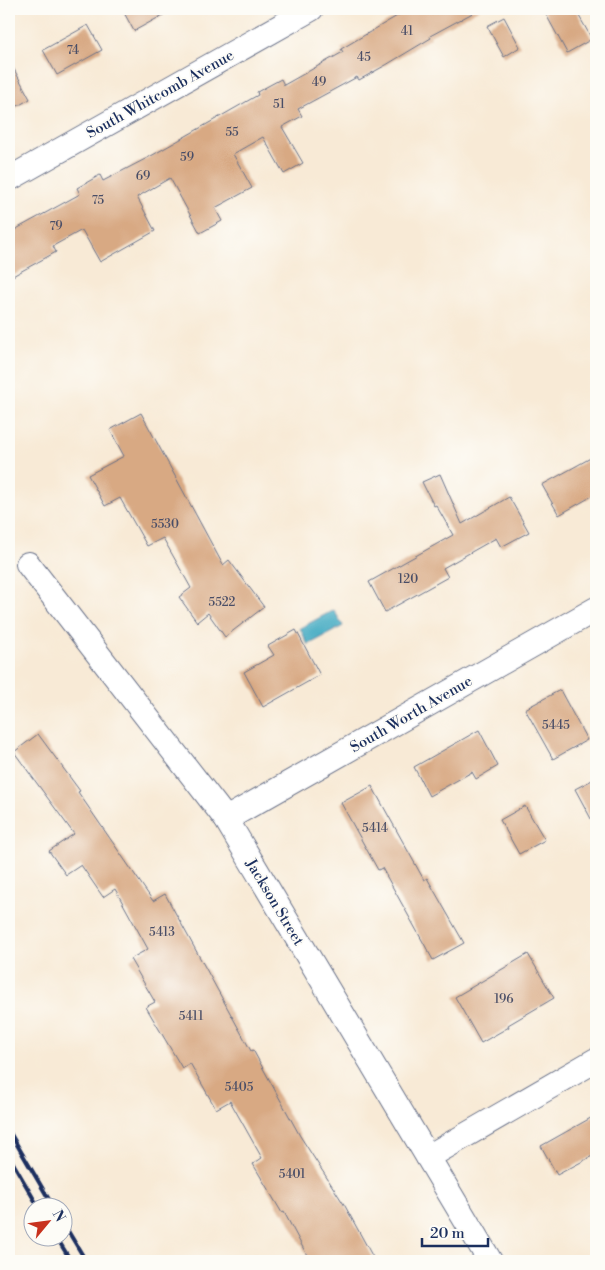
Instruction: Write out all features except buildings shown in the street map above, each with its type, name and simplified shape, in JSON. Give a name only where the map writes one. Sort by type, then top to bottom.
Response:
[{"type":"street","name":"South Whitcomb Avenue","points":[[9,180],[311,9]]},
{"type":"street","name":"Jackson Street","points":[[28,564],[226,820],[490,1261]]},
{"type":"street","name":"South Worth Avenue","points":[[226,820],[596,609]]},
{"type":"street","points":[[428,1157],[596,1060]]},
{"type":"water","points":[[334,610],[343,626],[308,645],[300,628]]},
{"type":"railway","points":[[9,1131],[48,1198]]},
{"type":"railway","points":[[9,1156],[33,1198]]},
{"type":"railway","points":[[72,1238],[86,1261]]},
{"type":"railway","points":[[63,1248],[71,1261]]}]
